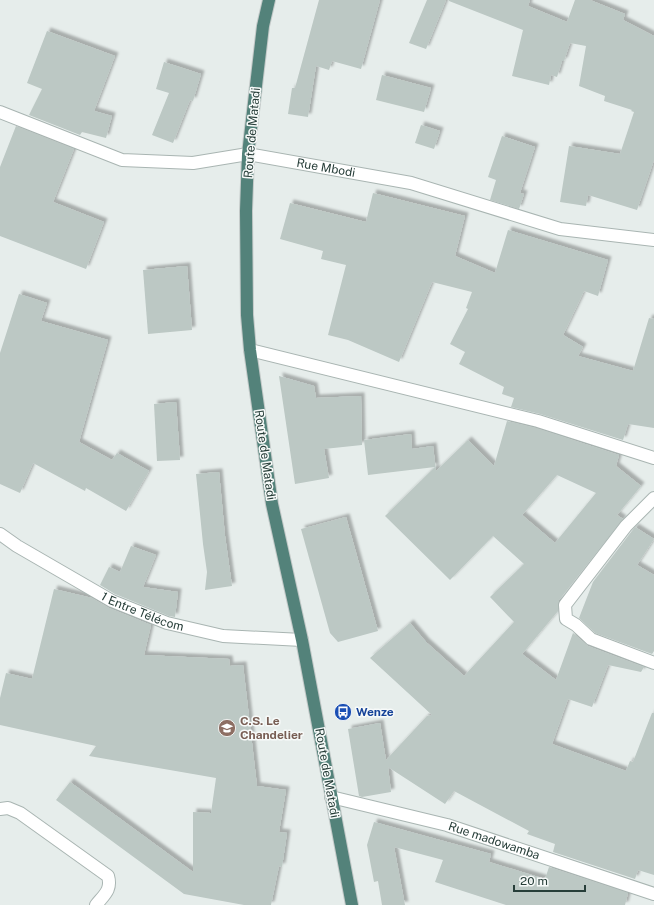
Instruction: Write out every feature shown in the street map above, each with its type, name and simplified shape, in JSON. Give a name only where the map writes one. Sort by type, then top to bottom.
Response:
[{"type":"highway","name":"Route de Matadi","points":[[269,0],[263,26],[248,154],[246,211],[247,315],[250,350],[272,504],[302,640],[352,905]]},
{"type":"street","name":"Rue Mbodi","points":[[0,112],[122,160],[193,163],[248,154],[412,183],[560,229],[654,240]]},
{"type":"street","points":[[250,350],[538,421],[654,458]]},
{"type":"street","points":[[654,498],[626,526],[565,605],[566,618],[591,639],[654,663]]},
{"type":"street","name":"1 Entre Télécom","points":[[0,534],[17,546],[112,601],[167,623],[223,636],[302,640]]},
{"type":"street","name":"Rue madowamba","points":[[331,797],[447,825],[654,894]]},
{"type":"street","points":[[0,809],[8,808],[20,812],[108,876],[110,883],[107,892],[96,905]]},
{"type":"building","points":[[319,0],[380,0],[361,69],[332,61],[329,70],[316,66],[308,117],[288,114],[292,88],[295,88]]},
{"type":"building","points":[[427,0],[446,0],[426,49],[409,43]]},
{"type":"building","points":[[449,0],[530,0],[528,6],[567,22],[575,0],[590,0],[625,14],[623,20],[654,36],[654,160],[637,210],[588,195],[586,206],[560,202],[569,146],[620,154],[634,112],[604,101],[605,96],[579,86],[586,46],[570,43],[557,77],[551,75],[549,85],[512,76],[523,30]]},
{"type":"building","points":[[47,31],[115,56],[94,111],[112,116],[106,138],[82,132],[80,135],[29,115],[42,89],[27,83]]},
{"type":"building","points":[[164,62],[201,74],[193,101],[190,100],[173,143],[152,135],[169,93],[156,89]]},
{"type":"building","points":[[382,75],[431,88],[424,112],[376,100]]},
{"type":"building","points":[[421,125],[440,131],[434,149],[415,143]]},
{"type":"building","points":[[16,126],[74,149],[53,202],[104,222],[86,269],[0,236],[0,167]]},
{"type":"building","points":[[502,136],[535,147],[520,193],[524,194],[519,209],[490,200],[496,180],[488,177]]},
{"type":"building","points":[[373,193],[465,216],[455,256],[495,273],[508,230],[608,260],[598,296],[584,291],[563,335],[583,347],[578,356],[633,371],[649,318],[654,319],[654,428],[628,424],[623,440],[540,414],[511,407],[514,398],[502,394],[504,387],[459,364],[465,352],[450,344],[468,309],[466,308],[472,292],[432,282],[399,362],[348,340],[328,335],[346,265],[321,259],[323,251],[280,239],[290,203],[366,222]]},
{"type":"building","points":[[187,266],[192,330],[148,334],[143,270]]},
{"type":"building","points":[[19,294],[47,303],[41,321],[108,340],[79,442],[112,460],[117,453],[149,471],[126,511],[86,488],[85,491],[33,463],[20,493],[0,484],[0,353]]},
{"type":"building","points":[[279,376],[314,386],[316,398],[361,396],[362,445],[324,449],[329,478],[295,484]]},
{"type":"building","points":[[176,402],[180,460],[157,461],[154,404]]},
{"type":"building","points":[[507,421],[536,428],[619,455],[616,466],[641,486],[617,515],[623,519],[559,600],[558,611],[522,654],[556,680],[573,633],[588,646],[644,667],[641,672],[608,665],[592,707],[568,699],[552,744],[626,771],[630,761],[633,762],[652,713],[654,713],[654,875],[638,870],[635,879],[553,852],[555,844],[527,834],[529,831],[454,791],[445,804],[388,767],[391,792],[362,797],[359,796],[348,729],[380,723],[386,760],[427,716],[432,715],[370,658],[410,623],[426,642],[464,676],[514,622],[490,597],[524,564],[493,536],[450,580],[385,516],[435,467],[368,475],[364,440],[411,434],[412,449],[433,446],[436,471],[468,440],[494,466]],"holes":[[[557,475],[596,493],[555,543],[522,515]]]},
{"type":"building","points":[[219,472],[225,536],[232,586],[205,590],[207,572],[196,474]]},
{"type":"building","points":[[346,517],[378,631],[338,642],[330,633],[301,529]]},
{"type":"building","points":[[635,527],[654,539],[637,565],[654,575],[654,651],[652,654],[595,633],[579,618],[593,582]]},
{"type":"building","points":[[131,546],[156,555],[143,587],[178,592],[175,617],[169,616],[115,594],[100,585],[109,567],[120,572]]},
{"type":"building","points":[[54,589],[92,598],[109,608],[151,625],[144,655],[229,659],[230,666],[243,665],[257,786],[286,790],[279,832],[287,833],[282,867],[279,866],[271,905],[244,905],[184,894],[56,800],[70,782],[193,872],[193,812],[211,813],[216,778],[89,756],[96,746],[0,725],[0,698],[6,673],[32,679]]},
{"type":"building","points":[[374,822],[491,854],[489,862],[545,879],[549,867],[628,893],[625,905],[506,905],[435,882],[443,860],[394,847],[405,905],[382,905],[378,881],[374,882],[367,845]]},
{"type":"place","name":"Wenze","points":[[343,712]]},
{"type":"place","name":"C.S. Le Chandelier","points":[[227,728]]}]
